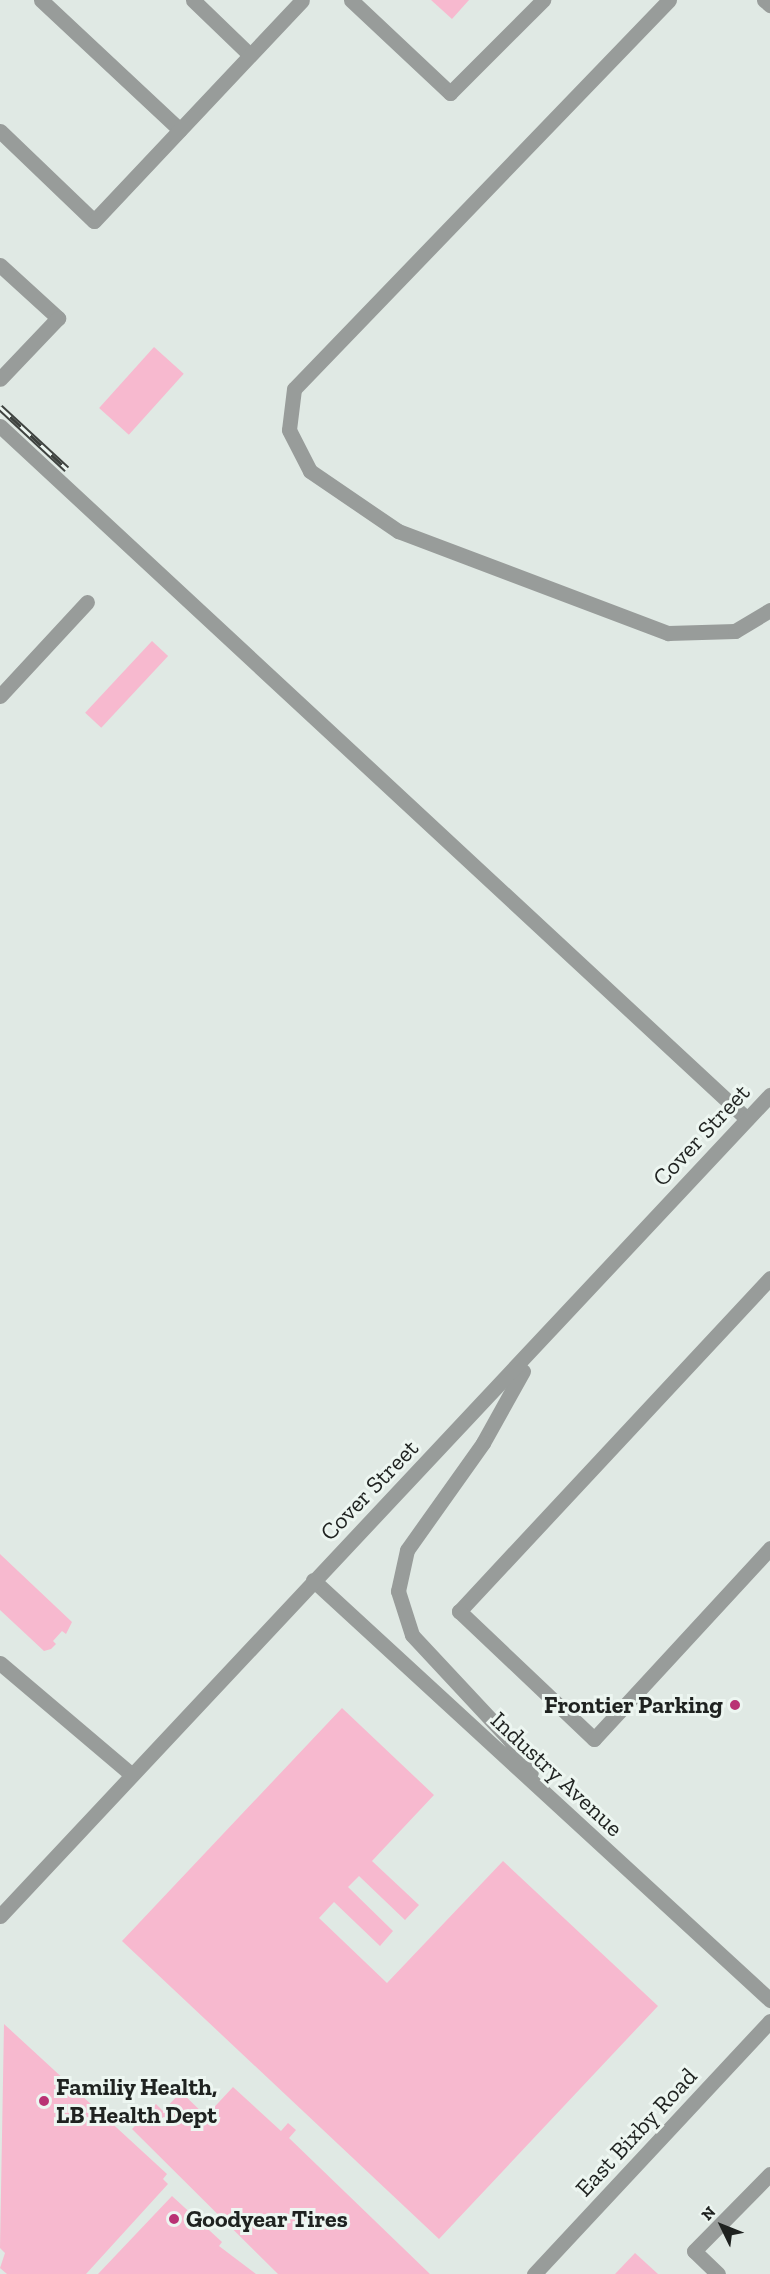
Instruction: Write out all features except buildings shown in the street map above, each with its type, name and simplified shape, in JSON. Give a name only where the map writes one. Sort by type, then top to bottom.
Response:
[{"type":"street","points":[[41,0],[180,130]]},
{"type":"street","points":[[194,0],[250,55]]},
{"type":"street","points":[[0,131],[94,221],[302,0]]},
{"type":"street","points":[[351,0],[450,93],[543,0]]},
{"type":"street","points":[[669,0],[294,389],[289,430],[310,471],[398,531],[668,633],[735,631],[770,610]]},
{"type":"street","points":[[764,0],[770,5]]},
{"type":"street","points":[[0,265],[57,318],[0,379]]},
{"type":"street","points":[[0,426],[747,1119]]},
{"type":"street","points":[[0,696],[87,602]]},
{"type":"street","name":"Cover Street","points":[[0,1916],[314,1580],[533,1352],[770,1095]]},
{"type":"street","points":[[770,1278],[459,1611],[594,1739],[770,1548]]},
{"type":"street","points":[[533,1352],[483,1443],[407,1550],[398,1591],[412,1635],[509,1739],[543,1791]]},
{"type":"street","name":"Industry Avenue","points":[[314,1580],[770,2000]]},
{"type":"street","points":[[0,1663],[131,1774]]},
{"type":"street","name":"East Bixby Road","points":[[534,2274],[770,2021]]},
{"type":"street","points":[[718,2274],[694,2252],[770,2174]]},
{"type":"railway","points":[[0,407],[67,469]]},
{"type":"place","name":"Frontier Parking","points":[[735,1705]]},
{"type":"place","name":"Familiy Health, LB Health Dept","points":[[44,2101]]},
{"type":"place","name":"Goodyear Tires","points":[[174,2219]]}]
